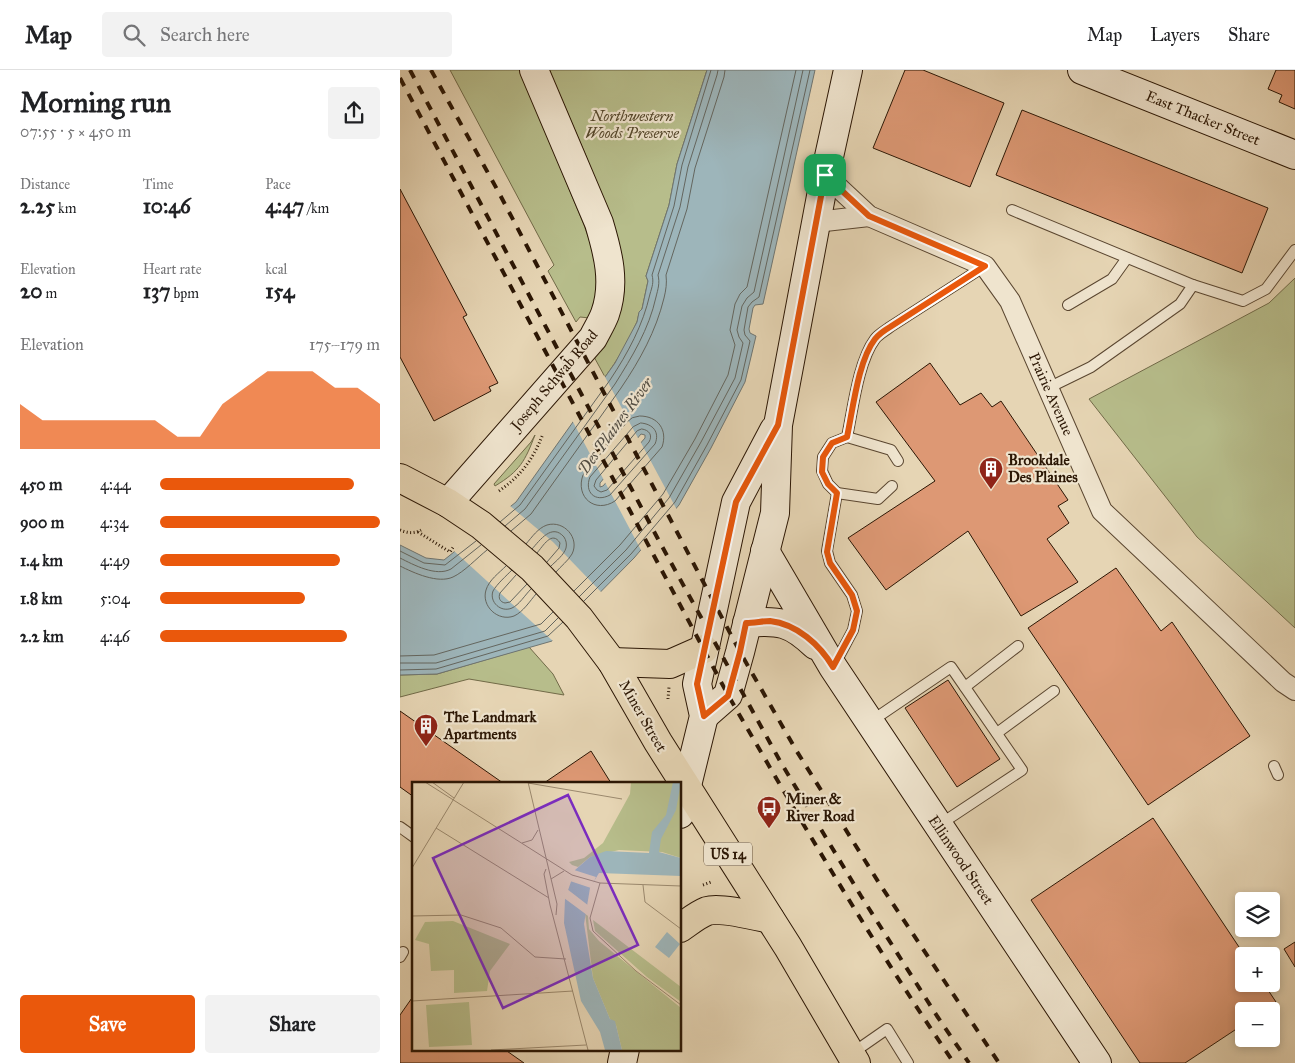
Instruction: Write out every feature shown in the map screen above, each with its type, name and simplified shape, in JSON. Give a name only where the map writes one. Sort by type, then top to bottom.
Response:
[{"type":"main road","name":"Miner Street","points":[[400,478],[448,503],[481,525],[532,568],[579,618],[612,662],[658,742],[675,782]]},
{"type":"main road","points":[[612,662],[670,664],[704,649]]},
{"type":"main road","name":"Miner Street","points":[[683,801],[770,919],[854,1058]]},
{"type":"main road","points":[[681,927],[698,915],[710,910],[770,919]]},
{"type":"street","name":"Joseph Schwab Road","points":[[448,503],[592,338],[605,315],[610,298],[609,261],[598,224],[534,70]]},
{"type":"street","points":[[704,716],[728,696],[766,551],[774,514],[778,425],[825,175],[848,70]]},
{"type":"street","name":"East Thacker Street","points":[[1082,70],[1115,76],[1295,155]]},
{"type":"street","points":[[825,175],[869,216],[985,266]]},
{"type":"street","points":[[816,222],[869,216]]},
{"type":"street","name":"Prairie Avenue","points":[[985,266],[1010,301],[1102,511],[1283,682],[1295,690]]},
{"type":"street","points":[[683,801],[704,716],[697,684],[736,502],[778,425]]},
{"type":"street","name":"Ellinwood Street","points":[[766,551],[830,662],[1096,1063]]},
{"type":"street","name":"Ellinwood Street","points":[[746,623],[769,621],[793,628],[806,637],[830,662]]},
{"type":"street","points":[[622,1063],[625,1050]]},
{"type":"lane","points":[[1012,210],[1193,285],[1243,301],[1266,289],[1295,250]]},
{"type":"lane","points":[[1068,305],[1112,280],[1128,258]]},
{"type":"lane","points":[[847,437],[860,372],[867,352],[876,338],[985,266]]},
{"type":"lane","points":[[1048,388],[1091,367],[1180,304],[1193,285]]},
{"type":"lane","points":[[892,486],[878,499],[837,493],[828,484],[822,472],[823,457],[832,443],[847,437],[891,450],[898,461]]},
{"type":"lane","points":[[830,662],[853,630],[857,611],[852,595],[830,563],[827,552],[837,493]]},
{"type":"lane","points":[[965,687],[1018,646]]},
{"type":"lane","points":[[870,722],[951,667],[1022,770],[938,825]]},
{"type":"lane","points":[[997,733],[1054,692]]},
{"type":"lane","points":[[400,827],[412,836]]},
{"type":"lane","points":[[854,1058],[887,1029],[908,1063]]},
{"type":"path","points":[[400,530],[407,533],[420,531],[450,552],[454,546]]},
{"type":"path","points":[[702,885],[711,882]]},
{"type":"green space","points":[[450,70],[520,70],[584,225],[596,259],[598,279],[596,300],[590,318],[580,317],[576,322],[548,271],[554,265]]},
{"type":"green space","name":"Northwestern Woods Preserve","points":[[549,70],[707,70],[677,164],[669,205],[646,276],[648,281],[642,309],[626,344],[605,377],[593,355],[607,337],[600,195],[586,156]]},
{"type":"green space","points":[[1295,278],[1295,628],[1197,537],[1089,399],[1269,303]]},
{"type":"green space","points":[[535,435],[521,465],[495,486],[494,484]]},
{"type":"green space","points":[[529,647],[553,674],[564,695],[469,679],[400,697],[400,675],[437,674]]},
{"type":"water","name":"Des Plaines River","points":[[707,70],[815,70],[763,304],[755,305],[753,308],[749,329],[750,333],[756,336],[745,382],[679,505],[634,558],[552,641],[437,674],[400,675],[400,545],[426,558],[444,560],[516,502],[615,363],[637,322],[648,281],[646,276],[669,205],[677,164]],"holes":[[[641,434],[645,435],[645,438],[603,486],[600,487],[600,483]]]},
{"type":"pier","points":[[604,375],[639,440],[608,477],[640,441],[677,510],[642,552],[572,420]]},
{"type":"pier","points":[[509,505],[553,542],[602,593],[554,642],[454,551]]},
{"type":"building","points":[[905,70],[923,70],[1004,103],[970,187],[873,148]]},
{"type":"building","points":[[1276,70],[1295,70],[1295,109],[1279,102],[1282,95],[1268,89]]},
{"type":"building","points":[[1022,110],[1268,208],[1242,273],[996,175]]},
{"type":"building","points":[[400,189],[467,315],[463,317],[498,383],[489,387],[491,391],[434,421],[400,357]]},
{"type":"building","name":"Brookdale Des Plaines","points":[[930,363],[960,405],[981,393],[992,407],[1001,401],[1068,500],[1058,506],[1069,523],[1047,539],[1078,582],[1021,616],[968,531],[886,590],[848,538],[935,481],[876,402]]},
{"type":"building","points":[[1116,568],[1161,631],[1172,622],[1250,736],[1148,805],[1028,628]]},
{"type":"building","points":[[948,680],[1000,759],[957,787],[905,708]]},
{"type":"building","name":"The Landmark Apartments","points":[[400,711],[502,782],[412,782],[412,796],[400,787]]},
{"type":"building","name":"The Landmark Apartments","points":[[591,751],[610,782],[545,782]]},
{"type":"building","points":[[1153,818],[1239,947],[1235,947],[1235,992],[1269,992],[1276,1002],[1235,1002],[1235,1030],[1185,1063],[1140,1063],[1031,900]]},
{"type":"building","points":[[1295,942],[1295,967],[1284,949]]},
{"type":"building","points":[[412,998],[412,1050],[505,1050],[524,1063],[400,1063],[400,1015]]},
{"type":"railway","points":[[410,70],[658,539],[780,761],[861,896],[969,1063]]},
{"type":"railway","points":[[431,70],[498,191],[740,652],[796,750],[879,883],[999,1063]]},
{"type":"railway","points":[[400,78],[728,695],[838,881],[954,1063]]},
{"type":"place","name":"Brookdale Des Plaines","points":[[991,490]]},
{"type":"place","name":"The Landmark Apartments","points":[[426,747]]},
{"type":"place","name":"Miner & River Road","points":[[769,829]]},
{"type":"route","points":[[825,175],[869,216],[985,266],[876,338],[867,352],[860,372],[847,437],[832,443],[823,457],[822,472],[828,484],[837,493],[827,552],[830,563],[852,595],[857,611],[853,630],[833,667],[827,657],[806,637],[793,628],[769,621],[746,623],[734,678],[728,696],[704,716],[697,684],[736,502],[778,425],[825,175]]}]
